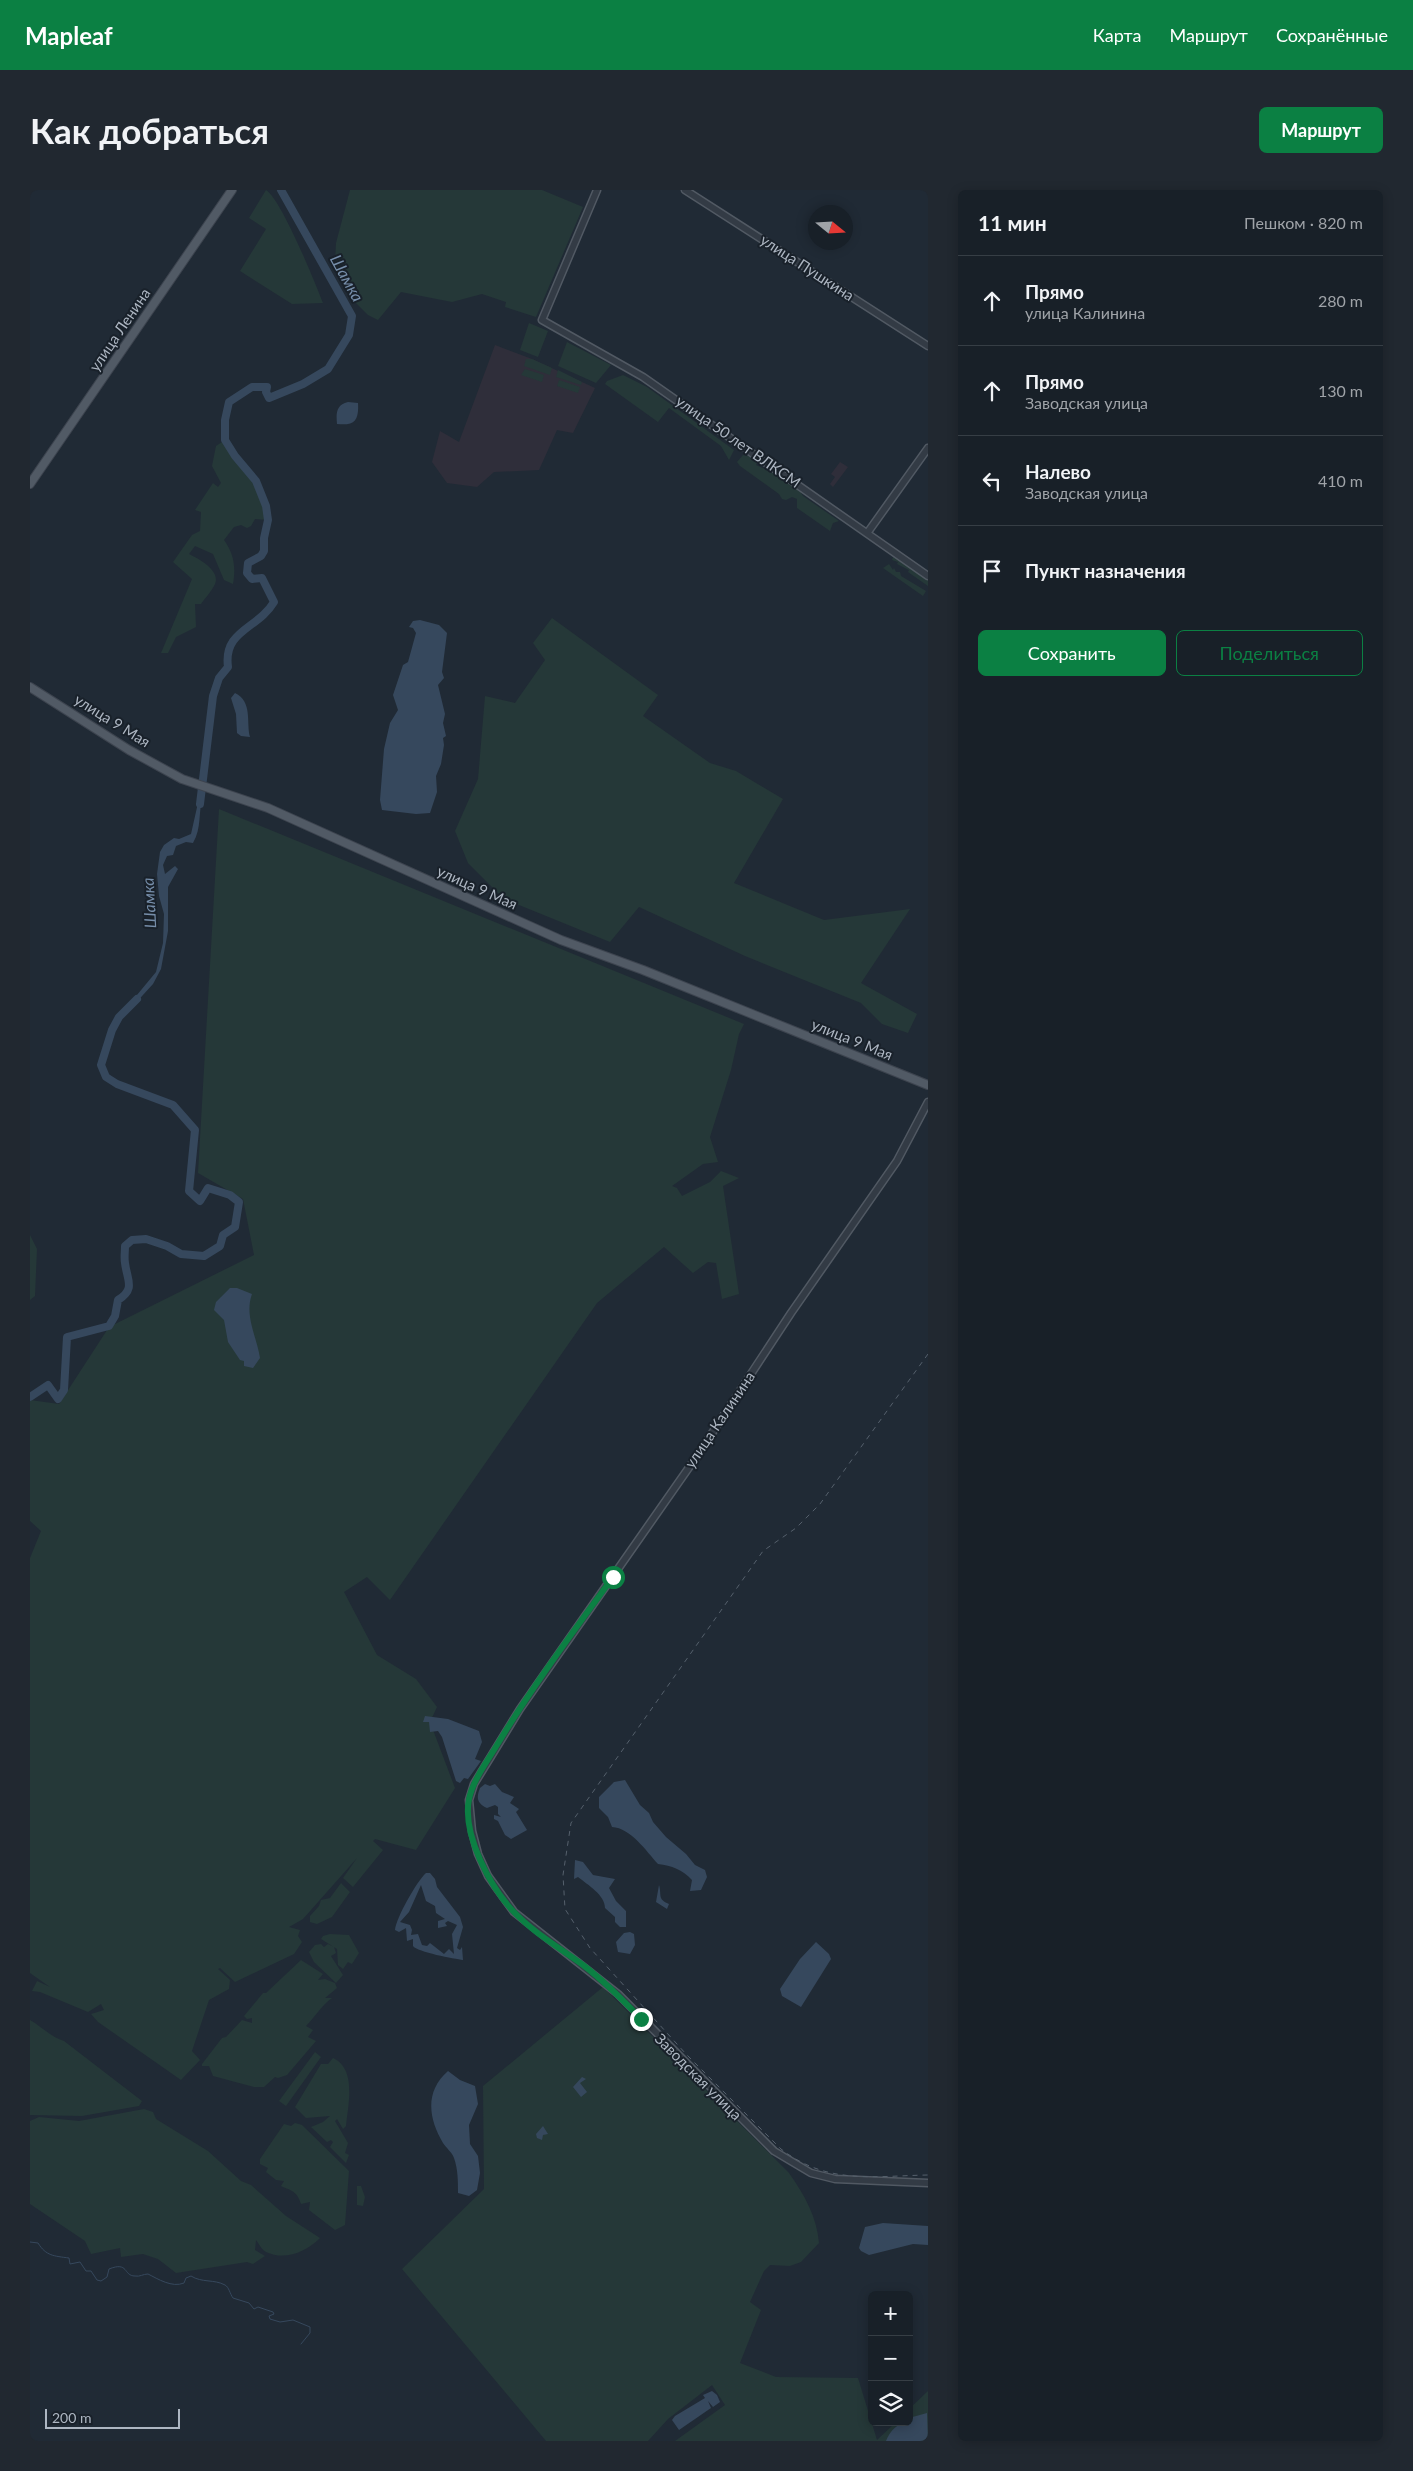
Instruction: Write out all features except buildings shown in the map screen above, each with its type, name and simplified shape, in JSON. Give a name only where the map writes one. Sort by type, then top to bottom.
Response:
[{"type":"main road","name":"улица Ленина","points":[[30,484],[232,190]]},
{"type":"main road","name":"улица 9 Мая","points":[[30,687],[129,750],[197,785],[268,808],[561,940],[646,971],[928,1086]]},
{"type":"street","name":"улица 50 лет ВЛКСМ","points":[[597,190],[542,320],[643,377],[868,532],[928,576]]},
{"type":"street","name":"улица Пушкина","points":[[686,190],[928,346]]},
{"type":"street","points":[[868,532],[928,448]]},
{"type":"street","name":"улица Калинина","points":[[504,1734],[563,1645],[697,1456],[794,1309],[897,1161],[928,1102]]},
{"type":"street","name":"Заводская улица","points":[[504,1734],[474,1784],[469,1800],[469,1810],[478,1854],[488,1876],[514,1912],[618,1994],[758,2137],[785,2159],[811,2173],[835,2179],[864,2182],[928,2183]]},
{"type":"shaded area","points":[[266,190],[280,208],[289,224],[323,303],[292,304],[240,271],[266,229],[249,218]]},
{"type":"shaded area","points":[[350,190],[542,190],[583,207],[536,317],[505,307],[506,302],[482,294],[452,302],[401,292],[378,320],[368,315],[354,301],[335,264],[336,243]]},
{"type":"shaded area","points":[[529,323],[548,331],[538,357],[520,350]]},
{"type":"shaded area","points":[[567,342],[611,365],[596,383],[558,366]]},
{"type":"shaded area","points":[[495,345],[532,359],[595,388],[573,433],[557,430],[539,470],[494,472],[477,487],[447,483],[432,462],[440,431],[459,442]]},
{"type":"shaded area","points":[[526,359],[532,359],[552,368],[550,375],[524,366]]},
{"type":"shaded area","points":[[525,369],[544,375],[542,382],[521,375]]},
{"type":"shaded area","points":[[558,370],[582,382],[581,385],[556,377]]},
{"type":"shaded area","points":[[623,375],[647,387],[734,450],[729,460],[721,446],[669,408],[658,422],[605,384],[607,381]]},
{"type":"shaded area","points":[[559,380],[580,387],[578,393],[557,386]]},
{"type":"shaded area","points":[[225,440],[257,485],[268,520],[255,519],[251,526],[247,528],[241,525],[234,527],[224,540],[230,550],[233,561],[233,584],[224,580],[213,554],[195,546],[189,554],[212,569],[216,579],[215,584],[201,604],[195,604],[196,627],[176,637],[168,653],[161,653],[192,579],[173,562],[192,535],[200,531],[201,512],[195,510],[213,483],[218,487],[221,483],[212,466],[216,446]]},
{"type":"shaded area","points":[[743,455],[759,459],[756,465],[773,473],[777,471],[803,489],[801,493],[803,496],[839,521],[833,523],[830,531],[797,508],[797,499],[792,497],[786,500],[782,499],[779,494],[740,466],[737,462]]},
{"type":"shaded area","points":[[840,462],[848,467],[833,487],[830,484],[835,477],[831,474]]},
{"type":"shaded area","points":[[894,554],[928,578],[928,586],[908,572],[909,570],[897,564],[898,562],[892,560]]},
{"type":"shaded area","points":[[889,564],[893,570],[894,568],[896,572],[900,572],[901,576],[926,591],[923,596],[883,568]]},
{"type":"shaded area","points":[[552,618],[658,695],[643,716],[710,763],[736,771],[783,799],[734,883],[824,920],[910,909],[861,983],[917,1014],[908,1033],[882,1024],[861,1003],[745,956],[639,907],[610,942],[504,899],[468,863],[455,831],[478,779],[485,696],[515,703],[545,660],[533,643]]},
{"type":"shaded area","points":[[219,809],[744,1024],[739,1034],[731,1070],[710,1137],[718,1162],[703,1164],[672,1186],[677,1188],[682,1196],[710,1182],[721,1171],[739,1178],[723,1186],[739,1294],[722,1299],[716,1263],[708,1262],[693,1273],[664,1247],[597,1303],[390,1600],[367,1577],[344,1592],[377,1655],[416,1679],[437,1707],[430,1722],[455,1788],[416,1850],[375,1839],[373,1841],[383,1850],[353,1887],[343,1878],[357,1858],[303,1919],[289,1927],[300,1930],[298,1936],[302,1942],[294,1954],[235,1982],[220,1968],[218,1969],[230,1980],[229,1989],[209,2000],[192,2051],[200,2060],[181,2080],[98,2022],[91,2014],[104,2010],[101,2004],[88,2012],[40,1992],[32,1991],[37,1981],[50,1987],[30,1973],[30,1558],[41,1531],[30,1521],[30,1400],[59,1404],[109,1327],[254,1255],[243,1199],[198,1173]]},
{"type":"shaded area","points":[[30,1235],[37,1249],[35,1296],[30,1300]]},
{"type":"shaded area","points":[[341,1883],[350,1892],[332,1917],[317,1924],[310,1922],[310,1916],[319,1906],[321,1900],[330,1898]]},
{"type":"shaded area","points":[[330,1934],[349,1935],[359,1953],[352,1964],[348,1962],[343,1969],[338,1965],[337,1949],[321,1939],[323,1936]]},
{"type":"shaded area","points":[[321,1944],[324,1947],[328,1944],[334,1947],[336,1953],[331,1956],[343,1975],[336,1983],[314,1962],[309,1952],[315,1945]]},
{"type":"shaded area","points":[[301,1960],[323,1974],[318,1980],[325,1979],[335,1983],[337,1988],[325,1998],[332,1998],[306,2026],[313,2030],[308,2037],[316,2041],[287,2075],[275,2077],[264,2087],[254,2087],[213,2076],[209,2066],[202,2066],[202,2064],[222,2038],[226,2037],[242,2020],[252,2023],[252,2018],[247,2019],[244,2016],[263,1993],[266,1993]]},
{"type":"shaded area","points":[[603,1987],[789,2173],[800,2189],[813,2215],[819,2243],[801,2262],[790,2266],[770,2265],[764,2271],[750,2302],[761,2310],[740,2363],[776,2377],[858,2378],[868,2411],[868,2426],[873,2426],[877,2440],[892,2426],[913,2426],[913,2405],[928,2391],[928,2441],[675,2441],[725,2405],[712,2385],[668,2419],[648,2441],[546,2441],[402,2269],[484,2189],[483,2086]]},
{"type":"shaded area","points":[[30,2020],[64,2041],[142,2101],[139,2106],[82,2116],[30,2115]]},
{"type":"shaded area","points":[[315,2052],[321,2057],[286,2106],[279,2101]]},
{"type":"shaded area","points":[[333,2058],[341,2063],[348,2079],[349,2098],[346,2126],[343,2129],[337,2119],[335,2121],[348,2143],[345,2153],[349,2155],[346,2163],[330,2147],[333,2142],[331,2140],[327,2142],[311,2127],[323,2122],[330,2116],[306,2118],[295,2107],[321,2064],[328,2064]]},
{"type":"shaded area","points":[[144,2109],[153,2112],[156,2119],[208,2151],[241,2181],[251,2185],[286,2216],[320,2238],[302,2251],[280,2256],[265,2251],[256,2240],[255,2250],[265,2256],[253,2264],[247,2262],[176,2273],[158,2259],[143,2254],[121,2257],[120,2248],[91,2254],[85,2241],[30,2204],[30,2121],[39,2117],[79,2121]]},
{"type":"shaded area","points":[[295,2123],[302,2125],[349,2171],[345,2225],[335,2230],[309,2210],[310,2202],[301,2204],[296,2194],[281,2186],[284,2181],[276,2180],[266,2172],[268,2168],[260,2164],[260,2159],[284,2124],[291,2126]]},
{"type":"shaded area","points":[[357,2186],[361,2186],[365,2197],[363,2206],[357,2205]]},
{"type":"water","points":[[348,402],[358,403],[357,418],[352,423],[337,424],[339,407]]},
{"type":"water","points":[[420,620],[439,625],[447,633],[442,672],[444,678],[438,685],[445,714],[443,723],[446,736],[443,738],[444,745],[441,764],[436,776],[437,792],[430,813],[416,814],[382,810],[380,800],[384,749],[390,723],[398,710],[393,695],[403,665],[408,662],[416,633],[413,628],[409,627],[413,621]]},
{"type":"water","points":[[235,693],[241,697],[247,707],[250,737],[241,736],[237,733],[236,714],[231,698]]},
{"type":"water","points":[[200,794],[203,795],[199,825],[193,843],[186,842],[176,846],[173,855],[167,856],[163,865],[165,874],[175,866],[178,869],[168,887],[168,931],[161,969],[153,984],[132,1007],[132,1001],[156,972],[163,943],[164,914],[159,896],[157,874],[160,852],[164,845],[174,838],[179,839],[191,834]]},
{"type":"water","points":[[230,1288],[237,1288],[252,1294],[249,1310],[250,1318],[260,1358],[253,1368],[244,1366],[244,1361],[240,1360],[228,1342],[224,1320],[214,1310],[216,1302]]},
{"type":"water","points":[[425,1716],[448,1719],[479,1731],[482,1742],[475,1759],[481,1761],[468,1779],[464,1778],[460,1783],[456,1781],[442,1737],[438,1731],[430,1732],[429,1722],[423,1722]]},
{"type":"water","points":[[625,1780],[640,1805],[649,1813],[653,1822],[666,1837],[686,1854],[695,1865],[705,1870],[707,1877],[701,1890],[690,1891],[692,1880],[688,1876],[676,1869],[658,1864],[626,1831],[612,1827],[608,1817],[599,1808],[599,1797],[614,1782]]},
{"type":"water","points":[[485,1784],[490,1786],[495,1784],[502,1792],[514,1797],[510,1803],[519,1809],[516,1812],[527,1830],[511,1839],[505,1835],[498,1821],[494,1819],[494,1815],[501,1817],[498,1814],[498,1807],[495,1805],[487,1808],[478,1800],[480,1788]]},
{"type":"water","points":[[575,1860],[583,1862],[593,1875],[615,1879],[609,1888],[616,1901],[626,1911],[626,1927],[620,1927],[615,1922],[615,1917],[605,1908],[602,1899],[595,1891],[578,1877],[574,1879]]},
{"type":"water","points":[[426,1873],[430,1873],[435,1879],[437,1887],[460,1917],[463,1927],[457,1948],[460,1950],[462,1947],[463,1960],[421,1951],[413,1946],[413,1939],[407,1941],[406,1928],[399,1932],[395,1930],[412,1891]],"holes":[[[421,1885],[426,1901],[435,1906],[436,1913],[445,1919],[438,1921],[438,1928],[447,1926],[445,1923],[448,1921],[457,1925],[452,1934],[454,1954],[449,1949],[444,1954],[430,1943],[427,1946],[422,1945],[418,1934],[411,1935],[410,1925],[400,1922],[409,1912]]]},
{"type":"water","points":[[659,1885],[661,1898],[669,1904],[667,1909],[656,1902]]},
{"type":"water","points":[[630,1932],[634,1934],[635,1945],[630,1954],[618,1952],[616,1942],[624,1933]]},
{"type":"water","points":[[816,1942],[829,1954],[831,1959],[801,2007],[782,1996],[780,1989],[800,1959]]},
{"type":"water","points":[[448,2071],[460,2080],[475,2086],[478,2104],[469,2125],[470,2144],[478,2156],[480,2173],[477,2190],[469,2196],[458,2193],[457,2171],[454,2158],[438,2134],[432,2115],[431,2105],[435,2087]]},
{"type":"water","points":[[582,2077],[586,2079],[580,2083],[587,2092],[581,2097],[573,2087]]},
{"type":"water","points":[[543,2126],[548,2134],[543,2135],[542,2140],[537,2138],[536,2134]]},
{"type":"water","points":[[883,2223],[928,2226],[928,2245],[913,2244],[869,2255],[861,2251],[859,2248],[865,2227]]},
{"type":"water","points":[[712,2391],[717,2395],[720,2402],[713,2407],[708,2401],[711,2408],[679,2430],[672,2420],[675,2416],[705,2398],[703,2395]]},
{"type":"water","points":[[927,2413],[928,2441],[886,2441],[897,2426],[913,2426],[913,2417]]},
{"type":"waterway","name":"Шамка","points":[[200,804],[213,696],[219,678],[228,667],[228,655],[231,645],[236,637],[267,611],[274,602],[262,578],[252,579],[247,573],[248,563],[261,556],[264,551],[264,538],[268,520],[266,506],[256,481],[235,456],[225,440],[225,420],[229,402],[252,387],[267,387],[266,392],[269,398],[303,384],[328,369],[349,335],[352,316],[281,190]]},
{"type":"waterway","name":"Шамка","points":[[30,1397],[48,1385],[58,1399],[64,1390],[67,1337],[109,1326],[115,1316],[118,1300],[124,1296],[129,1288],[125,1246],[132,1240],[146,1239],[167,1246],[181,1254],[204,1256],[220,1246],[223,1235],[235,1227],[239,1202],[230,1195],[208,1188],[200,1201],[189,1191],[195,1130],[173,1105],[117,1084],[106,1077],[101,1065],[112,1030],[119,1017],[137,999]]},
{"type":"waterway","points":[[30,2242],[38,2243],[44,2251],[51,2255],[69,2258],[70,2264],[80,2262],[86,2271],[91,2271],[97,2280],[101,2281],[107,2277],[109,2269],[120,2267],[131,2275],[148,2274],[170,2284],[184,2283],[186,2278],[191,2276],[199,2280],[221,2283],[228,2287],[233,2298],[249,2303],[254,2309],[258,2307],[273,2312],[274,2314],[269,2316],[270,2319],[280,2322],[293,2320],[310,2327],[310,2333],[301,2344]]},
{"type":"railway","points":[[928,1354],[820,1504],[796,1528],[763,1551],[571,1823],[563,1875],[565,1909],[590,1948],[686,2054],[781,2149],[798,2160],[833,2173],[869,2177],[928,2175]]},
{"type":"route","points":[[613,1577],[563,1645],[508,1728],[474,1784],[469,1800],[469,1810],[478,1854],[488,1876],[514,1912],[618,1994],[641,2019]]}]
